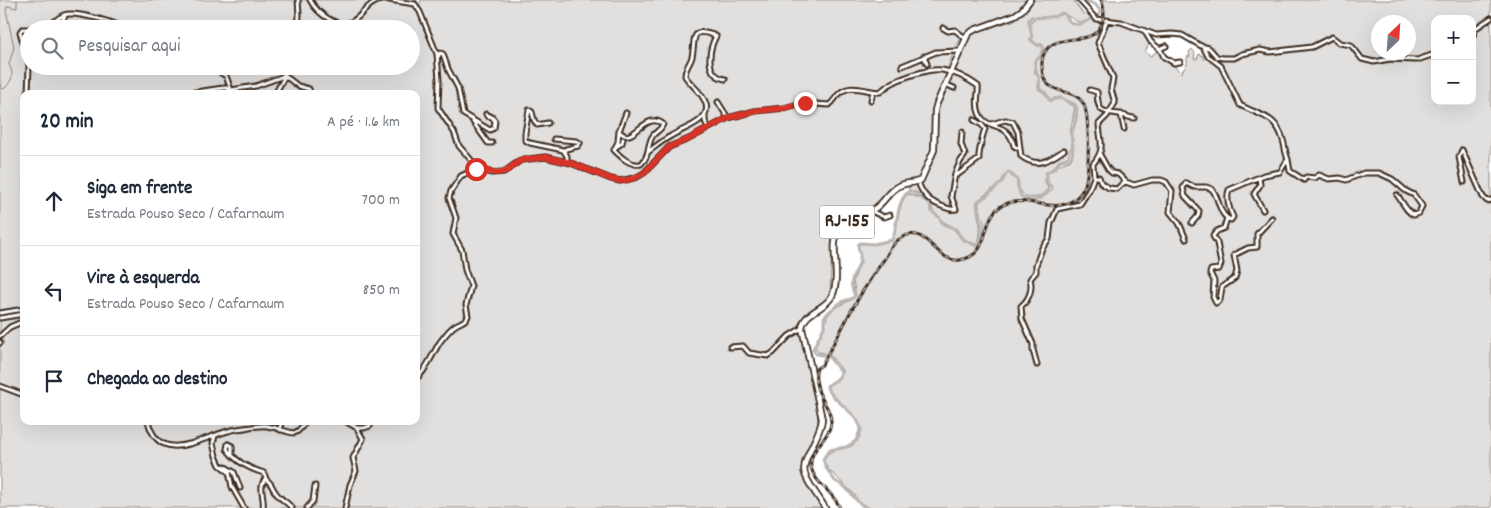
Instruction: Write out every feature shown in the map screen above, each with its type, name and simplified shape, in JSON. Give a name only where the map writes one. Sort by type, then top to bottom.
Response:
[{"type":"main road","points":[[918,182],[923,177],[934,150],[935,110],[944,84],[965,38],[974,30],[1015,15],[1030,0]]},
{"type":"main road","name":"RJ-155","points":[[799,330],[806,318],[828,302],[833,293],[835,282],[835,243],[838,231],[849,220],[880,205],[898,186],[918,182]]},
{"type":"main road","points":[[799,330],[803,335],[822,419],[821,428],[804,470],[825,508]]},
{"type":"street","points":[[298,0],[299,20]]},
{"type":"street","points":[[310,0],[314,8],[331,20]]},
{"type":"street","points":[[355,20],[374,2],[383,0]]},
{"type":"street","points":[[388,0],[415,4],[420,12],[438,57],[438,108],[454,132],[459,146],[478,168],[491,173],[508,170],[521,160],[539,157],[567,162],[611,179],[628,180],[644,173],[669,147],[689,139],[728,118],[802,103],[829,105],[837,93],[846,90],[862,88],[873,92],[880,92],[894,82],[940,69],[964,77],[978,86],[976,98],[980,116],[988,123],[1007,131],[1014,146],[1020,149]]},
{"type":"street","points":[[415,4],[418,0]]},
{"type":"street","points":[[1079,0],[1095,18],[1126,23],[1156,35],[1182,35],[1203,47],[1209,48],[1219,58],[1229,58],[1257,51],[1270,52],[1315,47],[1332,38],[1340,43],[1351,45],[1362,59],[1372,62],[1390,59],[1417,60],[1431,55]]},
{"type":"street","points":[[57,20],[67,14],[102,20]]},
{"type":"street","points":[[63,20],[67,14]]},
{"type":"street","points":[[1476,28],[1491,18]]},
{"type":"street","points":[[1037,365],[1033,344],[1022,319],[1021,306],[1028,299],[1031,286],[1030,279],[1036,272],[1036,265],[1041,250],[1049,239],[1051,223],[1056,209],[1080,204],[1089,190],[1094,177],[1093,164],[1100,155],[1102,142],[1099,124],[1115,103],[1111,91],[1113,78],[1098,43],[1107,20]]},
{"type":"street","points":[[943,28],[948,31],[955,30],[965,38]]},
{"type":"street","points":[[1142,30],[1170,62],[1176,64],[1180,62]]},
{"type":"street","points":[[708,128],[705,120],[707,108],[705,101],[698,89],[687,79],[685,72],[692,57],[693,41],[697,34],[705,32],[716,36],[711,55],[711,67],[714,74],[725,79]]},
{"type":"street","points":[[1159,49],[1166,46]]},
{"type":"street","points":[[1203,47],[1208,56],[1221,66],[1240,104],[1276,123],[1284,140],[1290,171],[1304,180],[1306,177],[1315,178],[1320,174],[1329,179],[1341,178],[1347,180],[1364,173],[1381,174],[1392,179],[1415,196],[1421,205],[1420,213],[1414,215],[1409,213],[1397,195]]},
{"type":"street","points":[[902,66],[940,51],[959,51]]},
{"type":"street","points":[[438,57],[440,53],[444,56],[448,69],[458,88],[463,113],[491,130],[495,123],[492,117]]},
{"type":"street","points":[[924,56],[927,64]]},
{"type":"street","points":[[28,90],[29,75]]},
{"type":"street","points":[[224,75],[229,90]]},
{"type":"street","points":[[238,90],[261,85],[285,76]]},
{"type":"street","points":[[277,90],[285,76]]},
{"type":"street","points":[[285,76],[299,87],[308,88],[309,90]]},
{"type":"street","points":[[944,84],[954,88]]},
{"type":"street","points":[[211,90],[226,88],[228,90]]},
{"type":"street","points":[[1090,90],[1097,92],[1097,102],[1103,111],[1134,118]]},
{"type":"street","points":[[871,100],[873,92]]},
{"type":"street","points":[[718,102],[728,118]]},
{"type":"street","points":[[548,122],[537,124],[532,112],[529,110],[525,130],[526,140],[530,143],[564,151],[578,146],[580,143],[554,139]]},
{"type":"street","points":[[614,148],[618,144],[620,130],[626,113]]},
{"type":"street","points":[[648,152],[670,136],[696,123],[705,114]]},
{"type":"street","points":[[1121,114],[1124,129]]},
{"type":"street","points":[[472,119],[488,143],[492,143]]},
{"type":"street","points":[[614,148],[621,156],[636,165],[643,163],[652,137],[663,124],[654,120],[649,121],[628,136],[622,134],[620,130]]},
{"type":"street","points":[[956,172],[956,174],[960,173],[979,160],[978,154],[985,129],[974,120]]},
{"type":"street","points":[[988,123],[1007,120],[1013,122],[1018,132],[1022,158],[1031,163],[1036,164],[1048,161],[1064,150]]},
{"type":"street","points":[[918,182],[920,188],[932,202],[953,210],[956,207],[952,194],[956,172],[960,162],[966,155],[961,144],[962,132]]},
{"type":"street","points":[[614,148],[622,144],[623,139]]},
{"type":"street","points":[[1464,182],[1459,160],[1462,150],[1484,199],[1491,200]]},
{"type":"street","points":[[564,151],[567,156],[567,162]]},
{"type":"street","points":[[1100,155],[1108,169],[1112,173],[1118,174],[1126,182],[1134,185],[1159,179],[1166,182],[1172,191],[1170,212],[1179,223],[1186,239]]},
{"type":"street","points":[[1192,222],[1199,212],[1197,207],[1184,193],[1184,186],[1187,183],[1194,187],[1212,189],[1220,202],[1221,211],[1231,220],[1233,217],[1229,211],[1229,190],[1280,172],[1288,159]]},
{"type":"street","points":[[420,376],[449,330],[466,320],[468,316],[466,307],[471,286],[465,272],[462,250],[453,234],[456,218],[449,198],[451,191],[461,176],[478,168]]},
{"type":"street","points":[[1094,177],[1100,177],[1101,183],[1114,190],[1126,182]]},
{"type":"street","points":[[1259,178],[1260,185],[1254,194],[1263,210]]},
{"type":"street","points":[[870,211],[884,217],[890,215]]},
{"type":"street","points":[[1227,218],[1224,228],[1217,231],[1213,236],[1217,242],[1221,264],[1219,269],[1212,270],[1210,273],[1214,281],[1213,299],[1217,303],[1220,300],[1222,287],[1235,278],[1237,272],[1234,255],[1248,248],[1256,248],[1258,244],[1257,234],[1272,218]]},
{"type":"street","points":[[0,313],[20,310]]},
{"type":"street","points":[[0,318],[20,315]]},
{"type":"street","points":[[0,336],[6,330],[20,323]]},
{"type":"street","points":[[730,348],[743,346],[751,354],[768,356],[789,336],[799,330]]},
{"type":"street","points":[[0,386],[20,394]]},
{"type":"street","points":[[149,425],[153,436],[163,443],[173,446],[189,446],[227,431],[263,426],[296,432],[303,425]]},
{"type":"street","points":[[280,430],[281,425]]},
{"type":"street","points":[[345,508],[350,485],[356,471],[352,458],[363,439],[357,428],[352,425]]},
{"type":"street","points":[[357,428],[371,425]]},
{"type":"street","points":[[216,435],[213,446],[218,461],[229,472],[232,487],[244,508]]},
{"type":"street","points":[[232,455],[252,470],[264,473],[266,479],[271,483],[280,498],[292,508]]},
{"type":"street","points":[[218,461],[233,470],[240,488]]},
{"type":"street","points":[[263,508],[264,502],[261,486],[266,479]]},
{"type":"street","points":[[307,508],[314,497],[315,486]]},
{"type":"shaded area","points":[[0,0],[417,0],[415,5],[436,56],[436,103],[438,113],[451,131],[458,148],[464,155],[479,171],[492,175],[503,175],[525,161],[547,160],[573,166],[612,181],[628,182],[643,177],[668,151],[728,120],[755,113],[778,111],[803,105],[826,108],[832,105],[840,95],[848,91],[860,90],[880,94],[912,76],[939,71],[947,73],[936,101],[934,146],[921,177],[895,185],[874,206],[846,218],[838,225],[833,235],[832,243],[830,293],[823,301],[805,314],[799,324],[817,409],[818,423],[812,444],[801,469],[803,477],[823,508],[0,508]]},
{"type":"shaded area","points":[[421,0],[1028,0],[1012,13],[976,26],[968,31],[961,38],[947,70],[934,69],[908,74],[893,80],[877,90],[847,87],[838,91],[828,103],[805,101],[760,108],[729,116],[686,139],[672,144],[662,151],[640,174],[623,179],[610,177],[545,155],[524,157],[514,161],[504,169],[489,170],[479,166],[460,144],[455,131],[440,109],[439,58],[419,8]]},
{"type":"shaded area","points":[[1034,0],[1075,0],[1075,3],[1084,15],[1087,12],[1092,17],[1080,22],[1062,13],[1047,17],[1031,16],[1028,20],[1030,39],[1042,47],[1040,56],[1034,61],[1035,74],[1039,77],[1038,88],[1049,101],[1059,98],[1075,107],[1070,133],[1072,144],[1068,157],[1060,159],[1054,167],[1045,173],[1045,182],[1048,188],[1039,196],[1028,198],[1025,196],[1020,190],[1014,175],[1007,172],[1000,183],[977,201],[980,226],[979,238],[977,244],[969,242],[955,228],[944,222],[933,212],[931,202],[916,192],[909,191],[909,186],[923,182],[937,152],[938,109],[962,49],[972,35],[978,31],[1013,21],[1029,8]]},
{"type":"shaded area","points":[[1103,0],[1491,0],[1491,17],[1476,27],[1476,15],[1431,15],[1431,54],[1418,59],[1416,59],[1416,15],[1371,15],[1371,60],[1390,60],[1378,62],[1364,60],[1352,46],[1340,43],[1335,38],[1315,46],[1273,51],[1258,49],[1231,57],[1218,56],[1189,37],[1156,34],[1123,21],[1106,18]]},
{"type":"shaded area","points":[[1063,14],[1076,25],[1083,24],[1093,18],[1107,20],[1097,44],[1112,76],[1111,93],[1114,104],[1106,117],[1099,122],[1098,126],[1110,115],[1116,104],[1113,88],[1115,78],[1100,43],[1109,22],[1127,24],[1141,29],[1150,42],[1145,52],[1151,56],[1157,51],[1181,73],[1187,64],[1187,57],[1190,56],[1189,52],[1192,49],[1195,53],[1194,59],[1197,59],[1199,54],[1204,59],[1209,57],[1220,67],[1239,104],[1276,124],[1283,141],[1286,156],[1282,168],[1278,172],[1267,174],[1229,188],[1226,193],[1231,219],[1224,214],[1216,194],[1223,215],[1230,220],[1234,217],[1230,211],[1228,192],[1266,176],[1280,173],[1288,160],[1288,155],[1284,136],[1277,122],[1240,101],[1232,89],[1222,65],[1208,54],[1204,47],[1208,48],[1218,58],[1233,59],[1257,52],[1273,53],[1313,48],[1333,38],[1338,44],[1351,47],[1361,60],[1373,63],[1389,60],[1418,61],[1431,56],[1431,105],[1476,105],[1476,31],[1478,27],[1491,19],[1491,508],[870,508],[860,503],[854,494],[828,469],[824,461],[826,456],[854,444],[859,439],[862,428],[854,416],[833,395],[828,386],[840,378],[842,370],[829,354],[818,352],[815,347],[825,327],[827,316],[835,308],[856,296],[853,281],[861,262],[858,245],[892,241],[902,203],[908,194],[920,198],[930,205],[930,211],[938,217],[943,225],[953,228],[962,240],[977,247],[982,243],[984,227],[979,202],[1001,184],[1008,173],[1017,181],[1017,187],[1022,197],[1031,200],[1043,198],[1053,188],[1048,183],[1047,173],[1061,164],[1070,161],[1073,155],[1072,135],[1077,118],[1077,106],[1060,97],[1050,99],[1040,88],[1036,61],[1043,56],[1044,47],[1032,39],[1030,24],[1033,19]],"holes":[[[1187,182],[1208,186],[1214,189],[1216,194],[1208,187],[1194,186]]]},
{"type":"waterway","points":[[0,84],[1,88],[4,89],[12,77],[9,64],[14,47],[6,10],[7,6],[17,8],[17,0]]},
{"type":"waterway","points":[[867,508],[860,504],[844,486],[835,481],[826,468],[823,459],[829,450],[846,447],[853,443],[857,439],[861,427],[856,418],[827,388],[838,378],[841,371],[827,355],[816,354],[813,349],[824,327],[824,317],[839,304],[855,296],[852,289],[852,279],[859,263],[858,245],[860,243],[874,244],[892,240],[899,208],[904,196],[908,192],[912,192],[930,203],[931,211],[939,217],[943,224],[956,229],[961,238],[977,246],[982,235],[978,201],[987,196],[1002,182],[1007,173],[1009,172],[1018,181],[1022,197],[1038,198],[1047,193],[1050,186],[1047,182],[1047,173],[1055,168],[1061,160],[1069,160],[1072,154],[1071,134],[1077,108],[1074,104],[1060,98],[1049,100],[1046,93],[1039,89],[1039,77],[1036,73],[1035,61],[1041,56],[1043,46],[1037,45],[1030,39],[1032,37],[1029,21],[1031,17],[1056,16],[1062,13],[1066,15],[1070,22],[1078,24],[1099,15],[1100,11],[1096,5],[1085,0]]},
{"type":"railway","points":[[840,508],[816,478],[811,467],[813,455],[830,429],[831,423],[828,410],[816,385],[817,368],[822,365],[861,294],[892,246],[898,240],[908,235],[916,235],[923,238],[944,256],[960,260],[971,256],[978,250],[983,242],[992,215],[998,208],[1008,203],[1017,202],[1061,205],[1077,197],[1081,192],[1084,188],[1088,164],[1088,129],[1085,109],[1078,97],[1057,90],[1046,82],[1042,62],[1047,48],[1053,44],[1087,37],[1097,32],[1102,22],[1104,11],[1101,0]]},
{"type":"route","points":[[476,169],[491,173],[504,172],[521,160],[545,157],[571,163],[611,179],[628,180],[644,173],[669,147],[689,139],[728,118],[755,111],[784,108],[805,103]]}]
